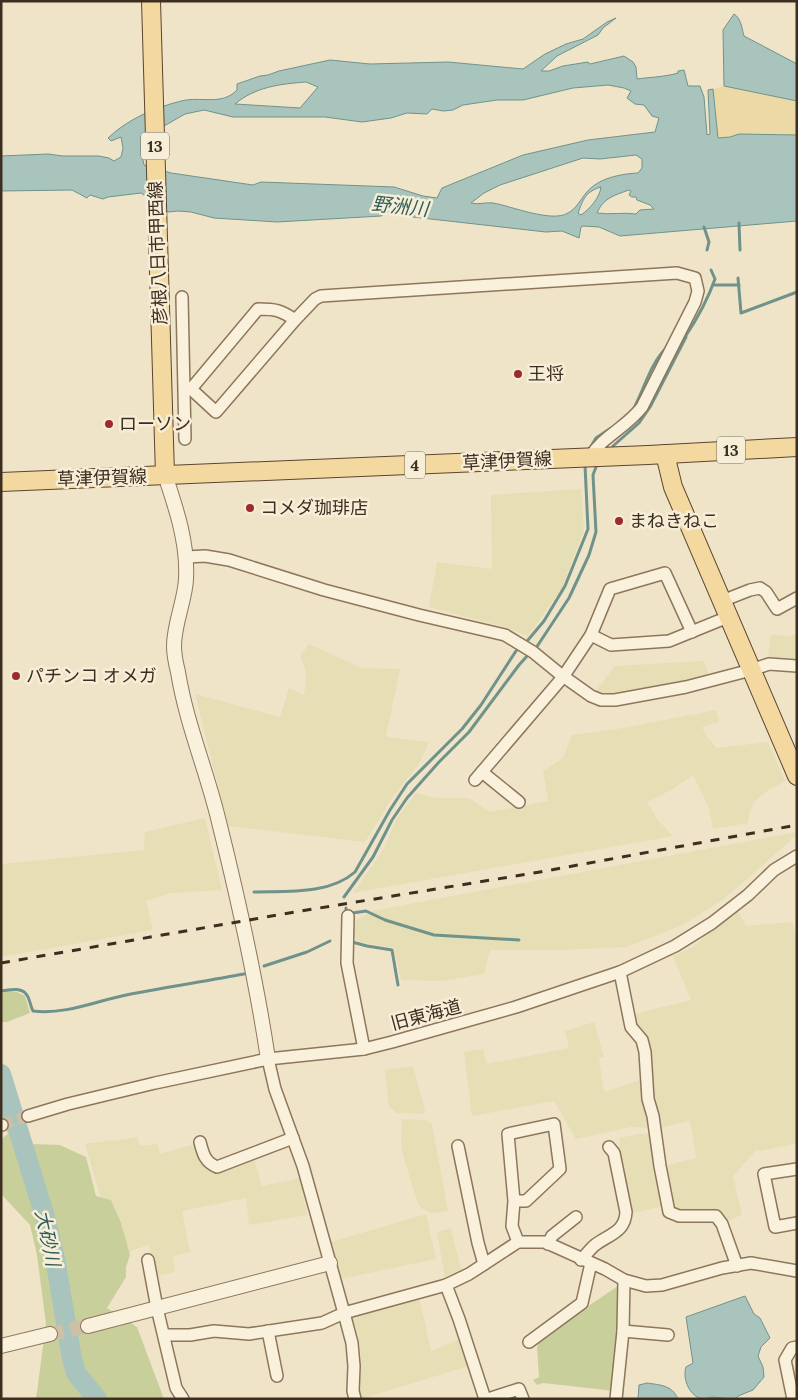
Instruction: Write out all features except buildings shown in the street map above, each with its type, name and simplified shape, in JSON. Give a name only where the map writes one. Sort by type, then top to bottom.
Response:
[{"type":"main road","name":"彦根八日市甲西線","points":[[151,1],[165,475]]},
{"type":"main road","name":"13","points":[[664,454],[797,447]]},
{"type":"main road","name":"草津伊賀線","points":[[1,482],[664,454]]},
{"type":"main road","points":[[664,454],[672,487],[797,776]]},
{"type":"street","points":[[162,389],[187,388],[216,412],[295,320],[315,299],[321,296],[677,273],[695,278],[698,291],[695,302],[642,406],[634,418],[596,448],[590,457]]},
{"type":"street","points":[[182,297],[187,388],[185,439]]},
{"type":"street","points":[[187,388],[258,310],[276,309],[295,320]]},
{"type":"street","points":[[165,475],[181,529],[186,557],[184,597],[174,646],[183,700],[218,817],[259,998],[268,1059],[275,1089],[293,1138],[352,1343],[354,1366],[353,1391],[355,1399]]},
{"type":"street","points":[[186,557],[205,556],[229,560],[324,590],[504,635],[533,652],[591,696],[601,700],[614,700],[686,687],[768,664],[797,666]]},
{"type":"street","points":[[519,802],[478,776],[563,676],[591,635],[610,589],[665,573],[692,632]]},
{"type":"street","points":[[591,635],[611,645],[669,641],[692,632],[750,590],[760,588],[766,592],[777,609],[797,598]]},
{"type":"street","name":"旧東海道","points":[[28,1116],[154,1083],[268,1059],[364,1049],[438,1030],[620,972],[675,946],[712,923],[748,895],[774,870],[797,856]]},
{"type":"street","points":[[348,916],[347,963],[364,1049]]},
{"type":"street","points":[[620,972],[631,1027],[642,1040],[645,1052],[648,1099],[653,1116],[660,1166],[670,1212],[679,1216],[716,1216],[728,1237],[737,1266]]},
{"type":"street","points":[[514,1202],[526,1201],[560,1169],[554,1124],[508,1134],[514,1202],[512,1226],[518,1242]]},
{"type":"street","points":[[200,1142],[205,1158],[210,1164],[217,1167],[293,1138]]},
{"type":"street","points":[[458,1146],[484,1264]]},
{"type":"street","points":[[529,1342],[582,1303],[586,1262],[594,1246],[621,1228],[626,1221],[626,1212],[614,1153],[609,1147]]},
{"type":"street","points":[[797,1169],[764,1174],[775,1227],[797,1223]]},
{"type":"street","points":[[548,1244],[552,1236],[576,1217]]},
{"type":"street","points":[[164,1335],[190,1335],[214,1331],[249,1334],[322,1323],[344,1312],[446,1285],[469,1274],[518,1242],[548,1244],[605,1269],[624,1280],[646,1286],[662,1285],[722,1268],[751,1263],[797,1271]]},
{"type":"street","points":[[148,1260],[176,1388],[183,1399]]},
{"type":"street","points":[[88,1326],[330,1263]]},
{"type":"street","points":[[616,1399],[623,1331],[624,1280]]},
{"type":"street","points":[[446,1285],[487,1399],[519,1389],[523,1399]]},
{"type":"street","points":[[268,1331],[277,1376]]},
{"type":"street","points":[[623,1331],[668,1335]]},
{"type":"street","points":[[1,1346],[50,1334]]},
{"type":"street","points":[[794,1399],[785,1360],[792,1348],[797,1347]]},
{"type":"shaded area","points":[[581,489],[584,530],[562,588],[528,636],[504,627],[429,607],[437,562],[492,569],[491,495]]},
{"type":"shaded area","points":[[797,634],[797,660],[768,658],[771,635],[788,636]]},
{"type":"shaded area","points":[[309,644],[361,668],[400,669],[386,737],[429,742],[419,764],[394,795],[365,842],[228,826],[195,694],[280,717],[289,688],[304,695],[305,668],[300,656]]},
{"type":"shaded area","points":[[704,661],[709,677],[627,695],[601,695],[595,692],[615,666]]},
{"type":"shaded area","points":[[716,710],[719,722],[702,727],[707,737],[717,748],[768,742],[785,781],[756,800],[750,811],[748,823],[713,829],[709,808],[693,775],[673,789],[647,802],[657,819],[673,836],[353,893],[383,850],[397,818],[416,793],[437,798],[469,798],[489,812],[548,801],[543,771],[563,758],[572,735],[623,728]]},
{"type":"shaded area","points":[[205,818],[222,890],[171,893],[146,901],[153,930],[1,957],[1,864],[144,850],[145,832]]},
{"type":"shaded area","points":[[797,832],[797,835],[725,898],[683,925],[627,947],[560,950],[490,950],[484,974],[442,981],[401,980],[394,948],[360,942],[352,935],[352,923],[372,911]]},
{"type":"shaded area","points":[[737,910],[746,926],[792,922],[797,941],[797,1143],[761,1151],[756,1150],[733,1176],[742,1215],[724,1222],[715,1209],[683,1214],[674,1210],[664,1166],[696,1158],[690,1121],[660,1128],[634,1014],[691,1000],[673,956],[693,947]]},
{"type":"shaded area","points":[[594,1022],[604,1057],[599,1058],[604,1092],[644,1079],[652,1128],[631,1127],[576,1139],[554,1101],[472,1116],[464,1052],[483,1049],[487,1064],[569,1048],[565,1031]]},
{"type":"shaded area","points":[[413,1066],[425,1110],[424,1114],[397,1113],[389,1107],[385,1070]]},
{"type":"shaded area","points":[[402,1119],[426,1120],[432,1124],[448,1211],[432,1213],[421,1208],[418,1204],[403,1155],[401,1143]]},
{"type":"shaded area","points":[[638,1134],[651,1134],[664,1206],[633,1213],[628,1199],[619,1156],[620,1138]]},
{"type":"shaded area","points":[[137,1137],[140,1146],[157,1144],[160,1154],[194,1144],[208,1167],[253,1155],[262,1186],[300,1178],[307,1215],[249,1225],[246,1198],[182,1211],[190,1252],[173,1256],[175,1272],[157,1276],[149,1245],[127,1252],[99,1192],[85,1144]]},
{"type":"shaded area","points":[[426,1214],[436,1259],[340,1279],[331,1242]]},
{"type":"shaded area","points":[[451,1228],[461,1269],[445,1277],[437,1232]]},
{"type":"shaded area","points":[[419,1297],[431,1351],[460,1339],[469,1366],[361,1399],[359,1381],[361,1355],[358,1333],[351,1317]]},
{"type":"green space","points":[[1,990],[17,992],[25,996],[30,1013],[7,1022],[1,1022]]},
{"type":"green space","points":[[1,1100],[13,1127],[33,1144],[60,1145],[86,1157],[96,1196],[111,1200],[121,1223],[130,1255],[126,1267],[126,1277],[107,1308],[137,1327],[164,1399],[36,1399],[46,1324],[37,1255],[30,1225],[1,1196],[1,1139],[8,1134],[1,1119]]},
{"type":"green space","points":[[621,1284],[614,1391],[543,1383],[537,1385],[533,1380],[539,1377],[537,1347],[541,1338]]},
{"type":"sand","points":[[724,86],[797,101],[797,135],[739,134],[718,139],[713,89]]},
{"type":"water","points":[[734,14],[740,21],[744,36],[797,64],[797,101],[724,86],[723,30]]},
{"type":"water","name":"野洲川","points":[[616,18],[603,28],[598,35],[557,56],[541,71],[549,71],[563,66],[588,62],[590,64],[624,56],[633,62],[636,67],[637,79],[668,75],[684,70],[688,86],[700,86],[704,97],[707,135],[710,134],[708,90],[713,89],[718,138],[739,134],[797,135],[797,221],[620,236],[599,227],[583,226],[581,227],[579,238],[562,231],[546,232],[413,217],[397,210],[381,216],[277,222],[214,218],[191,212],[168,212],[141,193],[103,199],[90,195],[87,198],[72,190],[1,191],[1,156],[48,154],[99,156],[114,161],[121,157],[123,148],[121,137],[111,141],[108,138],[124,125],[151,111],[181,101],[225,98],[237,90],[237,84],[260,76],[330,60],[370,64],[448,62],[523,69],[545,54],[566,44],[583,39]],"holes":[[[306,82],[318,87],[300,108],[235,104],[259,90],[277,85]],[[608,85],[631,91],[627,98],[635,104],[644,105],[652,116],[659,118],[655,132],[588,140],[523,155],[442,188],[437,198],[423,196],[394,187],[261,182],[253,185],[171,173],[144,165],[141,150],[150,134],[185,114],[204,110],[233,117],[325,117],[362,122],[391,118],[407,113],[427,114],[432,109],[453,110],[463,105],[497,100],[523,100],[573,88]],[[636,155],[642,159],[642,168],[638,173],[624,174],[603,180],[591,188],[573,209],[561,216],[531,213],[493,203],[471,203],[484,193],[500,185],[583,158],[600,159]],[[601,187],[599,195],[588,210],[581,215],[578,213],[581,205],[591,191]],[[629,190],[631,191],[629,195],[636,197],[637,200],[650,205],[654,209],[640,210],[636,214],[597,213],[606,200]]]},
{"type":"water","points":[[745,1296],[754,1314],[760,1318],[770,1338],[761,1347],[758,1356],[763,1367],[764,1377],[753,1390],[738,1396],[736,1399],[699,1398],[691,1392],[685,1377],[686,1367],[693,1363],[686,1317]]},
{"type":"water","points":[[647,1383],[669,1388],[678,1399],[638,1399],[639,1385]]},
{"type":"waterway","points":[[739,223],[740,250]]},
{"type":"waterway","points":[[704,227],[709,242],[707,250]]},
{"type":"waterway","points":[[685,337],[702,309],[715,279],[711,270]]},
{"type":"waterway","points":[[738,278],[741,313],[797,292]]},
{"type":"waterway","points":[[713,285],[739,285]]},
{"type":"waterway","points":[[613,446],[639,423],[650,407],[686,337]]},
{"type":"waterway","points":[[634,408],[652,368],[667,347]]},
{"type":"waterway","points":[[590,448],[596,438],[611,428]]},
{"type":"waterway","points":[[528,640],[544,621],[565,586],[588,529],[585,465]]},
{"type":"waterway","points":[[536,648],[569,598],[589,555],[596,532],[593,475],[596,467]]},
{"type":"waterway","points":[[254,892],[320,888],[333,885],[355,872],[407,784],[462,729],[481,705],[516,651]]},
{"type":"waterway","points":[[344,897],[373,857],[392,820],[407,798],[469,732],[528,655]]},
{"type":"waterway","points":[[346,908],[346,914],[366,911],[385,920],[434,935],[519,940]]},
{"type":"waterway","points":[[264,966],[307,952],[330,941]]},
{"type":"waterway","points":[[352,942],[392,950],[398,985]]},
{"type":"waterway","points":[[1,991],[21,990],[27,996],[33,1011],[46,1012],[70,1009],[131,994],[244,974]]},
{"type":"waterway","name":"大砂川","points":[[1,1074],[45,1217],[55,1258],[76,1373],[97,1399]]},
{"type":"tunnel","points":[[2,1125],[28,1116]]},
{"type":"tunnel","points":[[50,1334],[88,1326]]},
{"type":"railway","points":[[1,963],[540,872],[797,825]]},
{"type":"place","name":"王将","points":[[518,374]]},
{"type":"place","name":"ローソン","points":[[109,424]]},
{"type":"place","name":"コメダ珈琲店","points":[[250,508]]},
{"type":"place","name":"まねきねこ","points":[[619,521]]},
{"type":"place","name":"パチンコ オメガ","points":[[16,676]]}]
